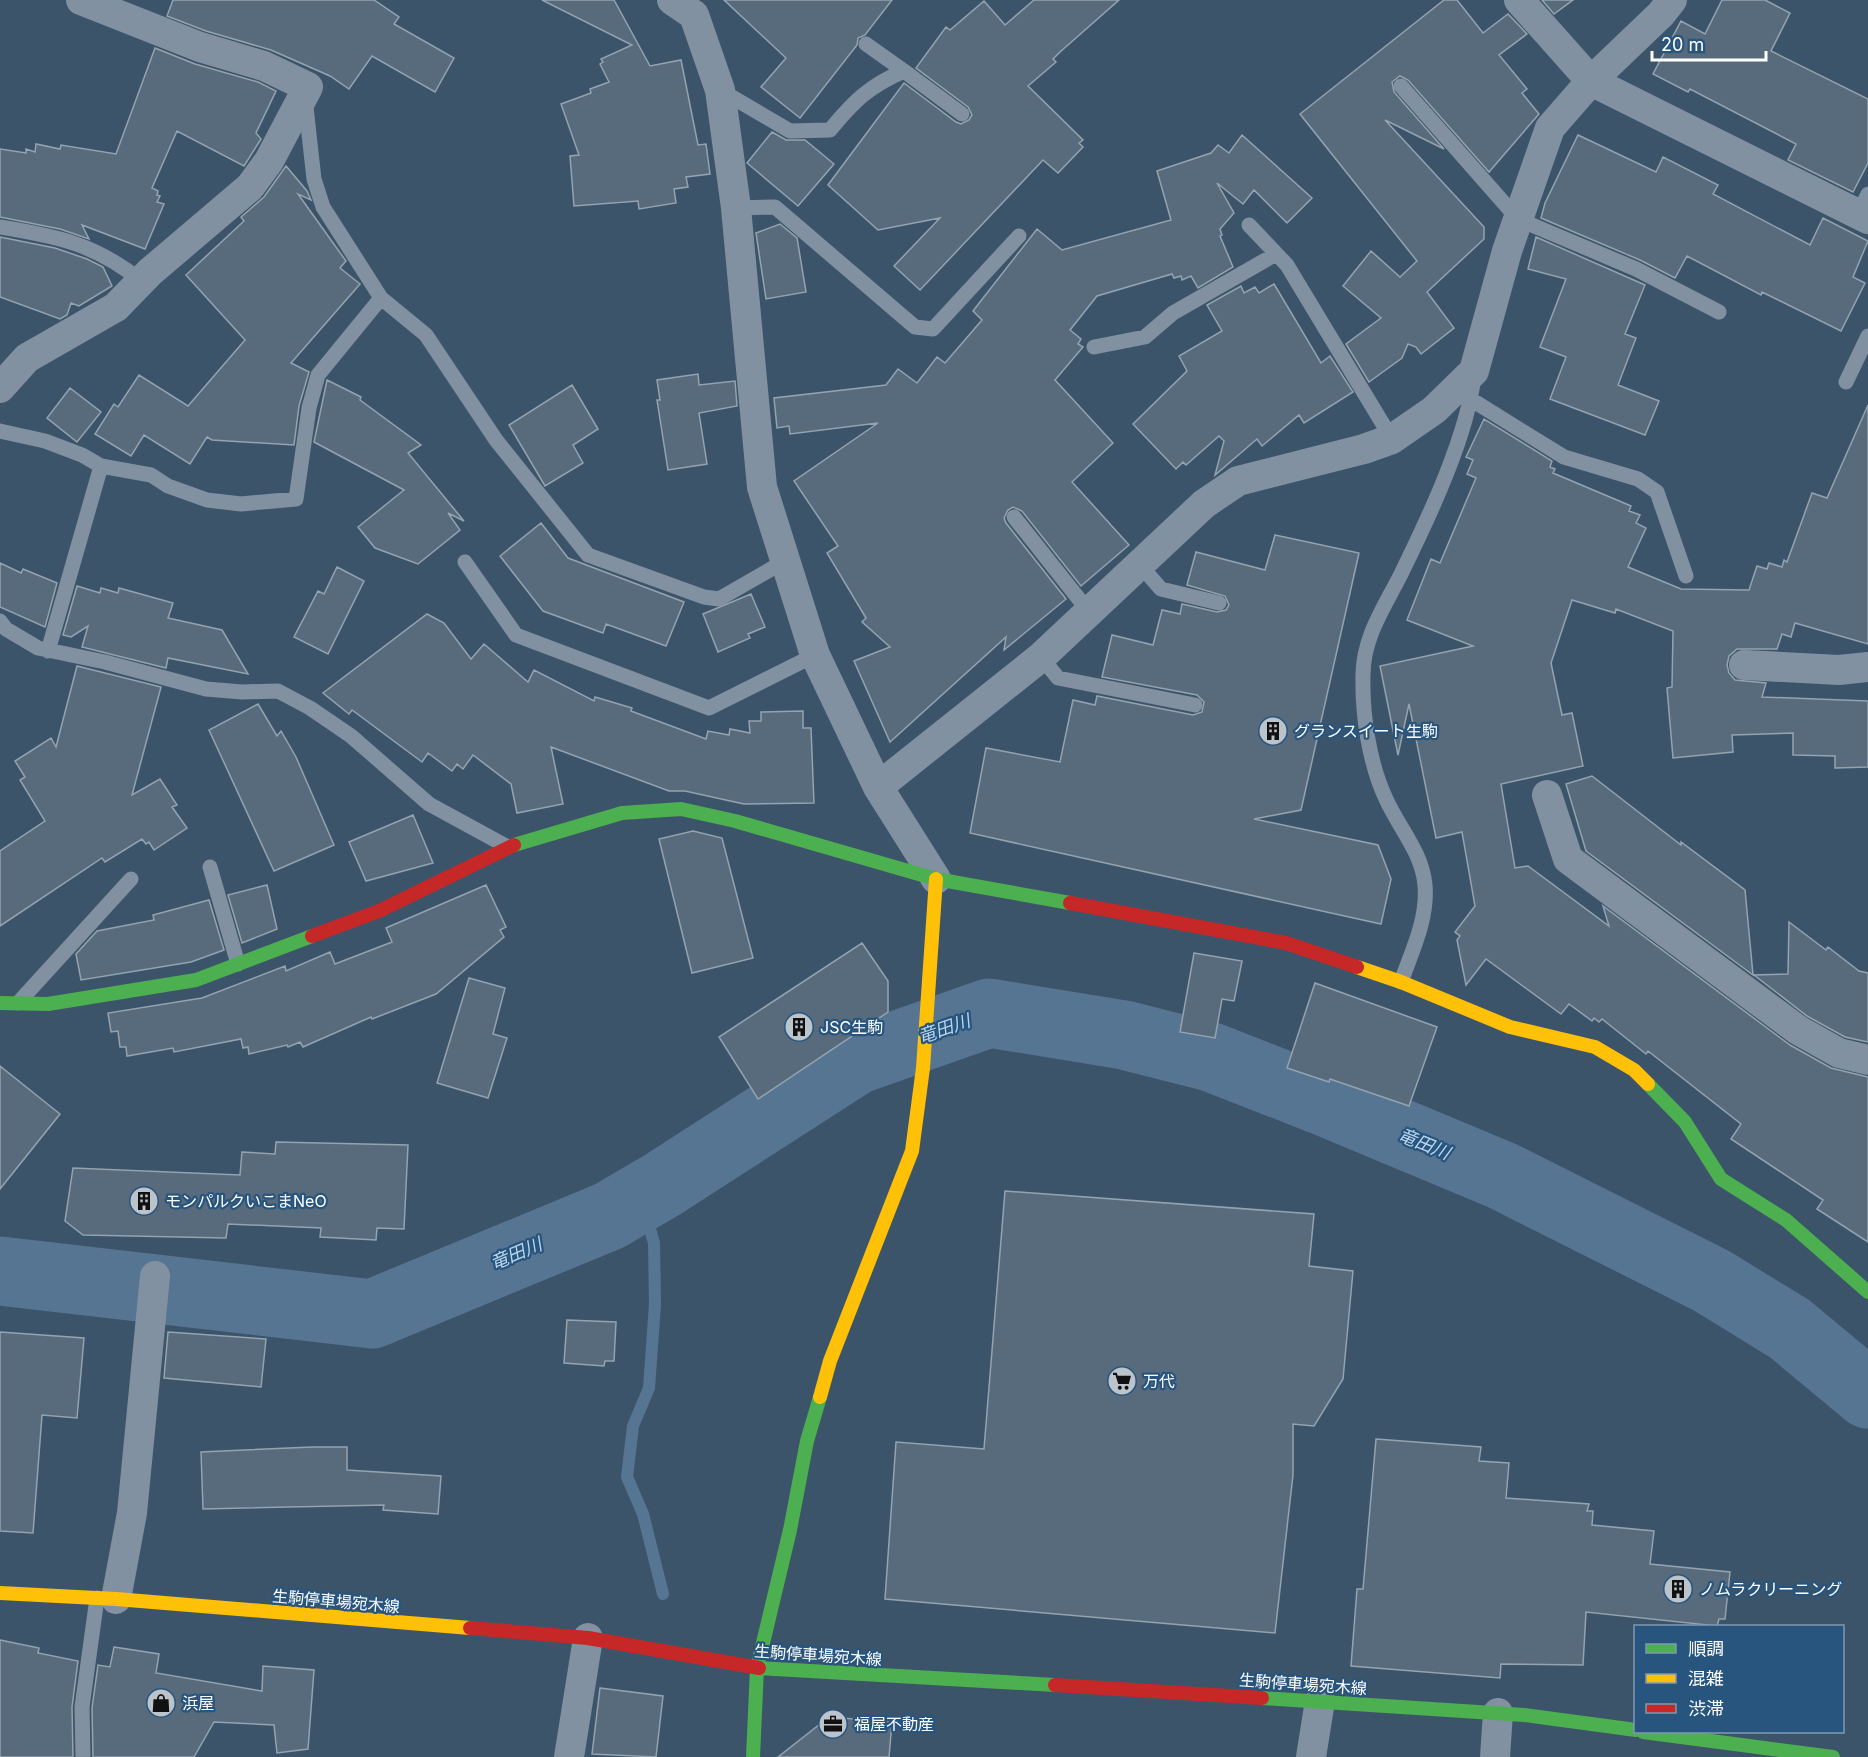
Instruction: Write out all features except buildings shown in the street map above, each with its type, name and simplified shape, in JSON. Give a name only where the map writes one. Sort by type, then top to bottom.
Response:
[{"type":"street","points":[[0,388],[27,358],[116,307],[141,281],[250,187],[269,161],[308,87],[264,66],[200,47],[111,6],[81,0]]},
{"type":"street","points":[[672,0],[694,15],[720,90],[736,208],[762,487],[815,655],[878,787],[936,879],[923,1068],[912,1151],[830,1361],[807,1441],[790,1530],[757,1668],[753,1757]]},
{"type":"street","points":[[1519,0],[1591,81],[1865,209]]},
{"type":"street","points":[[878,787],[1041,657],[1204,504],[1238,481],[1364,449],[1392,439],[1473,385],[1518,219],[1550,128],[1591,81],[1661,14],[1672,0]]},
{"type":"street","points":[[1744,665],[1839,670],[1868,667]]},
{"type":"street","points":[[1547,795],[1568,860],[1798,1030],[1839,1053],[1868,1060]]},
{"type":"street","points":[[0,1003],[48,1004],[196,980],[379,911],[507,847],[622,813],[681,809],[735,821],[936,879],[1286,943],[1401,982],[1510,1027],[1594,1047],[1634,1070],[1685,1122],[1721,1179],[1786,1220],[1868,1292]]},
{"type":"street","points":[[107,1598],[132,1513],[155,1276]]},
{"type":"street","name":"生駒停車場宛木線","points":[[0,1593],[107,1598],[588,1638],[757,1668],[1497,1713],[1634,1730]]},
{"type":"street","points":[[569,1757],[588,1638]]},
{"type":"street","points":[[1311,1757],[1320,1701]]},
{"type":"street","points":[[1495,1757],[1497,1713]]},
{"type":"street","points":[[1652,1733],[1724,1750],[1833,1757]]},
{"type":"lane","points":[[866,44],[962,114]]},
{"type":"lane","points":[[720,90],[790,131],[830,130],[850,106],[878,82],[904,71]]},
{"type":"lane","points":[[1401,86],[1518,219],[1636,269],[1719,312]]},
{"type":"lane","points":[[305,95],[314,179],[323,207],[381,298],[426,335],[496,440],[588,555],[704,597],[718,599],[786,561]]},
{"type":"lane","points":[[736,208],[775,207],[915,327],[933,329],[1019,236]]},
{"type":"lane","points":[[1249,225],[1287,265],[1392,439]]},
{"type":"lane","points":[[0,227],[62,237],[118,262],[141,281]]},
{"type":"lane","points":[[1094,347],[1145,337],[1173,313],[1276,254]]},
{"type":"lane","points":[[0,431],[45,441],[82,455],[101,466],[151,475],[168,486],[207,501],[241,504],[296,499],[309,408],[318,375],[381,298]]},
{"type":"lane","points":[[1846,382],[1868,336]]},
{"type":"lane","points":[[1401,982],[1422,924],[1425,885],[1413,844],[1386,800],[1373,761],[1362,673],[1371,633],[1402,573],[1440,487],[1473,385],[1564,457],[1638,479],[1657,492],[1686,576]]},
{"type":"lane","points":[[48,651],[101,466]]},
{"type":"lane","points":[[1014,517],[1090,613]]},
{"type":"lane","points":[[465,562],[516,635],[709,708],[815,655]]},
{"type":"lane","points":[[1140,565],[1161,589],[1219,603]]},
{"type":"lane","points":[[0,621],[6,629],[38,648],[48,651],[105,662],[206,689],[242,692],[278,691],[310,708],[351,736],[429,804],[507,847]]},
{"type":"lane","points":[[1041,657],[1058,678],[1195,705]]},
{"type":"lane","points":[[210,867],[238,964]]},
{"type":"lane","points":[[18,1003],[131,879]]},
{"type":"lane","points":[[83,1757],[82,1707],[107,1598]]},
{"type":"waterway","name":"竜田川","points":[[0,1271],[372,1314],[609,1216],[662,1185],[856,1060],[989,1013],[1124,1035],[1211,1057],[1503,1176],[1712,1281],[1790,1329],[1868,1394]]},
{"type":"waterway","points":[[641,1197],[654,1243],[655,1304],[649,1388],[633,1426],[627,1477],[643,1514],[663,1594]]},
{"type":"traffic: fast","points":[[514,845],[622,813],[681,809],[735,821],[936,879],[1070,903]]},
{"type":"traffic: fast","points":[[0,1003],[48,1004],[196,980],[312,936]]},
{"type":"traffic: fast","points":[[1648,1084],[1685,1122],[1721,1179],[1786,1220],[1868,1292]]},
{"type":"traffic: fast","points":[[753,1757],[757,1668],[790,1530],[807,1441],[820,1397]]},
{"type":"traffic: fast","points":[[759,1668],[1055,1685]]},
{"type":"traffic: fast","points":[[1262,1698],[1524,1715],[1634,1730]]},
{"type":"traffic: fast","points":[[1651,1733],[1833,1757]]},
{"type":"traffic: slow","points":[[820,1397],[830,1361],[912,1151],[923,1068],[936,879]]},
{"type":"traffic: slow","points":[[1357,967],[1401,982],[1510,1027],[1595,1047],[1634,1070],[1648,1084]]},
{"type":"traffic: slow","points":[[0,1593],[116,1599],[470,1628]]},
{"type":"traffic: jam","points":[[312,936],[379,911],[514,845]]},
{"type":"traffic: jam","points":[[1070,903],[1286,943],[1357,967]]},
{"type":"traffic: jam","points":[[470,1628],[588,1638],[759,1668]]},
{"type":"traffic: jam","points":[[1055,1685],[1262,1698]]},
{"type":"place","name":"グランスイート生駒","points":[[1273,731]]},
{"type":"place","name":"JSC生駒","points":[[799,1027]]},
{"type":"place","name":"モンパルクいこまNeO","points":[[144,1201]]},
{"type":"place","name":"万代","points":[[1122,1381]]},
{"type":"place","name":"ノムラクリーニング","points":[[1678,1589]]},
{"type":"place","name":"浜屋","points":[[161,1703]]},
{"type":"place","name":"福屋不動産","points":[[833,1724]]}]
